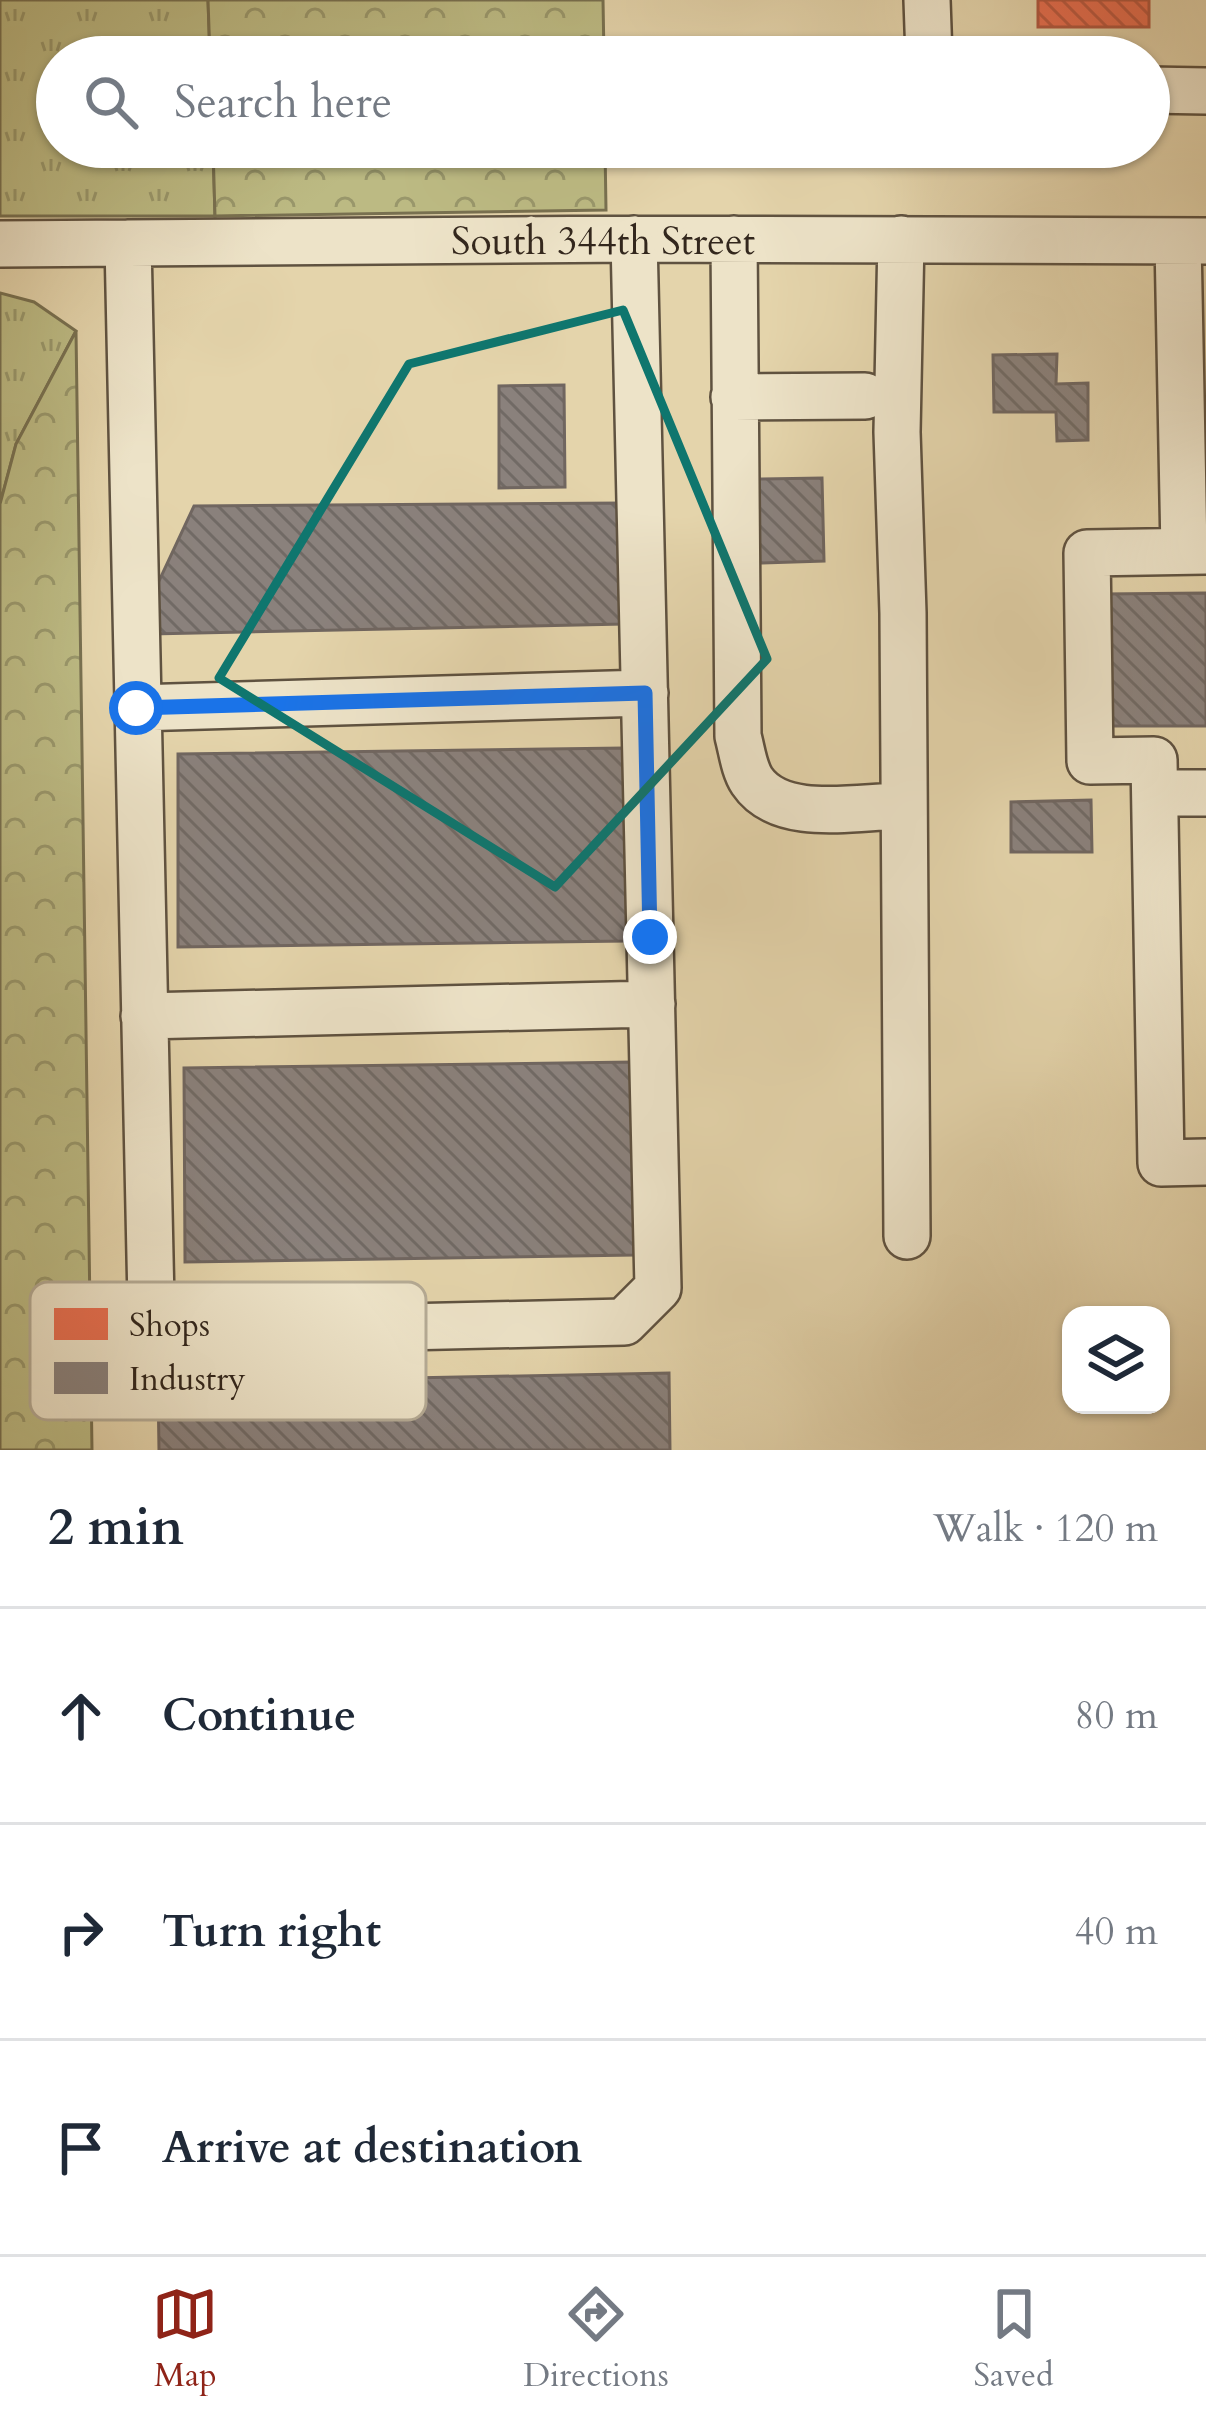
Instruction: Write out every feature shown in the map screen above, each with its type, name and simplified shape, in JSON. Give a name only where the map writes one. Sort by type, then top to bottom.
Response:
[{"type":"street","points":[[927,0],[928,36]]},
{"type":"street","points":[[1170,90],[1206,91]]},
{"type":"street","points":[[426,1327],[624,1322],[658,1288],[634,239]]},
{"type":"street","points":[[734,239],[738,736],[748,778],[768,800],[797,808],[903,806]]},
{"type":"street","points":[[901,239],[897,432],[903,613],[907,1236]]},
{"type":"street","points":[[1192,241],[1195,551],[1087,554],[1090,761],[1154,760],[1161,1163],[1206,1162]]},
{"type":"street","name":"South 344th Street","points":[[0,244],[1192,241]]},
{"type":"street","points":[[128,243],[151,1282]]},
{"type":"street","points":[[734,397],[865,396]]},
{"type":"street","points":[[136,708],[645,693]]},
{"type":"street","points":[[1156,794],[1206,793]]},
{"type":"street","points":[[144,1016],[652,1004]]},
{"type":"highlighted area","points":[[623,310],[767,659],[555,887],[219,678],[409,364]]},
{"type":"green space","points":[[0,0],[208,0],[209,36],[36,36],[36,168],[214,168],[215,216],[0,216]]},
{"type":"green space","points":[[208,0],[603,0],[604,36],[209,36]]},
{"type":"green space","points":[[214,168],[605,168],[606,210],[215,216]]},
{"type":"green space","points":[[0,293],[34,302],[76,331],[16,444],[0,504]]},
{"type":"green space","points":[[76,331],[90,1282],[30,1282],[30,1420],[92,1420],[92,1450],[0,1450],[0,504],[16,444]]},
{"type":"building: Shops","points":[[1038,0],[1149,0],[1149,27],[1038,27]]},
{"type":"building: Industry","points":[[1057,354],[1056,384],[1088,383],[1088,440],[1057,441],[1056,412],[994,412],[993,355]]},
{"type":"building: Industry","points":[[564,385],[565,487],[499,488],[499,386]]},
{"type":"building: Industry","points":[[822,478],[824,561],[760,563],[758,479]]},
{"type":"building: Industry","points":[[623,503],[623,624],[151,634],[151,598],[194,506]]},
{"type":"building: Industry","points":[[1206,593],[1206,726],[1106,726],[1104,594]]},
{"type":"building: Industry","points":[[623,748],[627,941],[178,947],[178,754]]},
{"type":"building: Industry","points":[[1091,800],[1092,852],[1011,852],[1011,802]]},
{"type":"building: Industry","points":[[633,1062],[634,1255],[185,1262],[184,1068]]},
{"type":"building: Industry","points":[[669,1373],[670,1450],[159,1450],[159,1420],[426,1420],[426,1378]]},
{"type":"route","points":[[136,708],[645,693],[650,937]]}]
